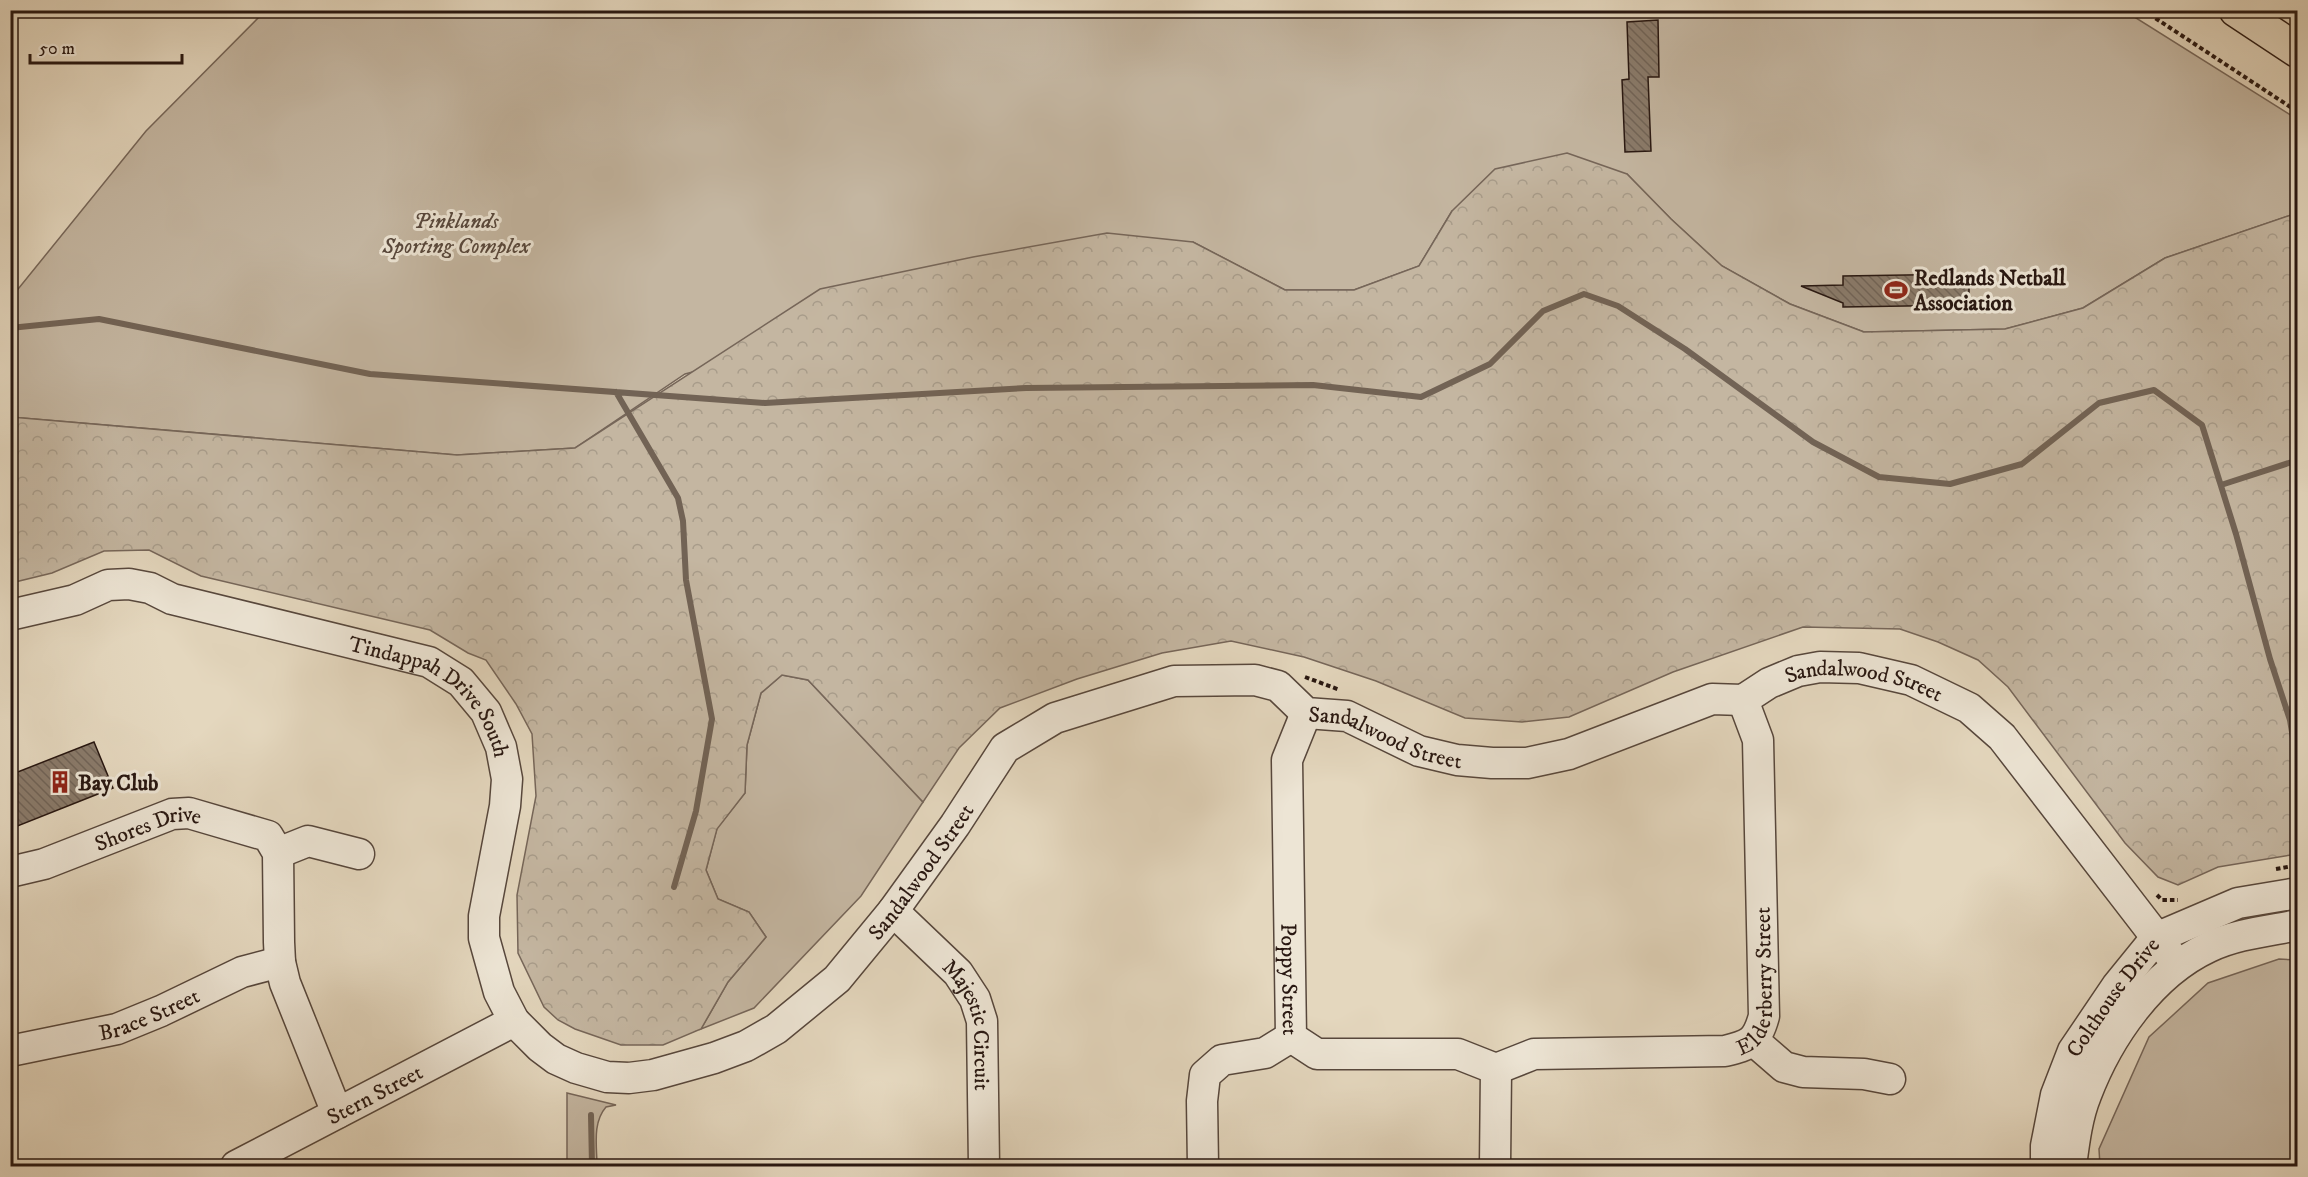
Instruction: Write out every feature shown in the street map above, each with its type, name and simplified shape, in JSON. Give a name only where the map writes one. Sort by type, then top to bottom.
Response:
[{"type":"highway","points":[[2236,10],[2298,51]]},
{"type":"street","name":"Tindappah Drive South","points":[[10,615],[75,600],[108,585],[129,584],[150,588],[172,599],[429,662],[461,682],[486,712],[501,747],[507,779],[505,806],[484,916],[484,938],[499,992],[514,1022],[556,1059],[576,1068]]},
{"type":"street","name":"Sandalwood Street","points":[[576,1068],[607,1077],[629,1078],[653,1075],[746,1046],[776,1029],[837,979],[893,911],[955,825],[1005,748],[1055,718],[1174,681],[1255,680],[1278,686],[1306,713],[1347,716],[1419,751],[1457,760],[1527,763],[1569,754],[1712,699],[1743,700],[1769,683],[1798,671],[1820,667],[1859,668],[1911,680],[1969,708],[2002,737],[2177,964]]},
{"type":"street","name":"Elderberry Street","points":[[1496,1069],[1534,1054],[1725,1051],[1754,1041],[1764,1016],[1758,740],[1743,700]]},
{"type":"street","name":"Poppy Street","points":[[1306,713],[1287,760],[1291,1037],[1317,1054],[1458,1054],[1496,1069]]},
{"type":"street","name":"Shores Drive","points":[[10,872],[44,864],[172,814],[189,813],[268,836],[278,853]]},
{"type":"street","points":[[337,1113],[285,983],[280,962],[278,853],[308,841],[359,854]]},
{"type":"street","name":"Colthouse Drive","points":[[2046,1167],[2046,1146],[2056,1095],[2073,1051],[2117,986],[2156,939],[2238,903],[2298,893]]},
{"type":"street","name":"Majestic Circuit","points":[[893,911],[958,973],[975,999],[982,1021],[984,1167]]},
{"type":"street","name":"Colthouse Drive","points":[[2072,1167],[2075,1137],[2085,1096],[2106,1052],[2136,1006],[2177,964],[2210,946],[2244,936],[2298,925]]},
{"type":"street","name":"Brace Street","points":[[10,1051],[117,1029],[161,1011],[242,972],[280,962]]},
{"type":"street","name":"Stern Street","points":[[236,1167],[514,1022]]},
{"type":"street","points":[[1203,1167],[1202,1101],[1205,1075],[1222,1060],[1265,1053],[1291,1037]]},
{"type":"street","points":[[1754,1041],[1784,1067],[1803,1072],[1864,1074],[1890,1079]]},
{"type":"street","points":[[1496,1069],[1496,1167]]},
{"type":"path","points":[[2143,10],[2298,112]]},
{"type":"path","points":[[1299,675],[1343,692]]},
{"type":"path","points":[[2276,869],[2298,865]]},
{"type":"path","points":[[2155,892],[2162,900],[2181,900]]},
{"type":"green space","name":"Pinklands Sporting Complex","points":[[265,11],[2125,11],[2297,119],[2297,213],[2165,258],[2083,308],[2005,329],[1864,332],[1790,304],[1722,266],[1627,174],[1452,211],[1419,266],[1354,290],[1285,290],[1193,242],[685,374],[575,448],[457,455],[11,417],[10,299],[146,131]]},
{"type":"green space","points":[[1567,153],[1627,174],[1722,266],[1790,304],[1864,332],[2005,329],[2083,308],[2165,258],[2297,213],[2297,854],[2218,867],[2178,885],[2158,877],[2125,843],[2008,687],[1978,660],[1938,642],[1900,629],[1803,627],[1673,672],[1569,717],[1522,722],[1465,718],[1376,681],[1304,657],[1231,641],[1162,653],[1077,679],[1000,708],[959,748],[923,802],[808,680],[782,675],[761,693],[747,745],[745,793],[717,829],[706,870],[718,899],[749,912],[766,937],[728,982],[701,1029],[663,1045],[621,1045],[575,1029],[558,1020],[544,1007],[518,953],[517,895],[536,796],[532,734],[516,704],[486,660],[468,653],[430,630],[201,576],[149,550],[104,551],[52,573],[11,583],[11,417],[457,455],[575,448],[820,289],[973,257],[1107,233],[1193,242],[1285,290],[1354,290],[1419,266],[1452,211],[1495,169]]},
{"type":"green space","points":[[782,675],[808,680],[923,802],[861,896],[754,1008],[701,1029],[728,982],[766,937],[749,912],[718,899],[706,870],[717,828],[745,793],[747,745],[761,693]]},
{"type":"green space","points":[[2279,959],[2297,960],[2297,1166],[2100,1166],[2099,1149],[2149,1037],[2208,983]]},
{"type":"green space","points":[[567,1093],[616,1105],[606,1107],[599,1120],[596,1135],[597,1166],[567,1166]]},
{"type":"building","points":[[1658,20],[1659,77],[1648,77],[1651,151],[1625,152],[1622,80],[1629,79],[1627,22]]},
{"type":"building","name":"Redlands Netball Association","points":[[1969,274],[1969,305],[1843,307],[1843,303],[1801,286],[1843,285],[1843,276]]},
{"type":"building","name":"Bay Club","points":[[94,742],[113,788],[10,829],[10,775]]},
{"type":"waterway","points":[[10,328],[99,319],[370,374],[765,403],[1026,388],[1313,385],[1421,397],[1490,364],[1543,311],[1584,294],[1618,306],[1685,349],[1813,442],[1879,477],[1950,484],[2022,464],[2099,403],[2154,390],[2202,425],[2290,720],[2298,768]]},
{"type":"waterway","points":[[616,392],[678,498],[683,521],[686,580],[712,719],[696,811],[674,887]]},
{"type":"waterway","points":[[2221,485],[2298,460]]},
{"type":"waterway","points":[[591,1115],[592,1166]]},
{"type":"place","name":"Redlands Netball Association","points":[[1896,290]]},
{"type":"place","name":"Bay Club","points":[[60,782]]}]
